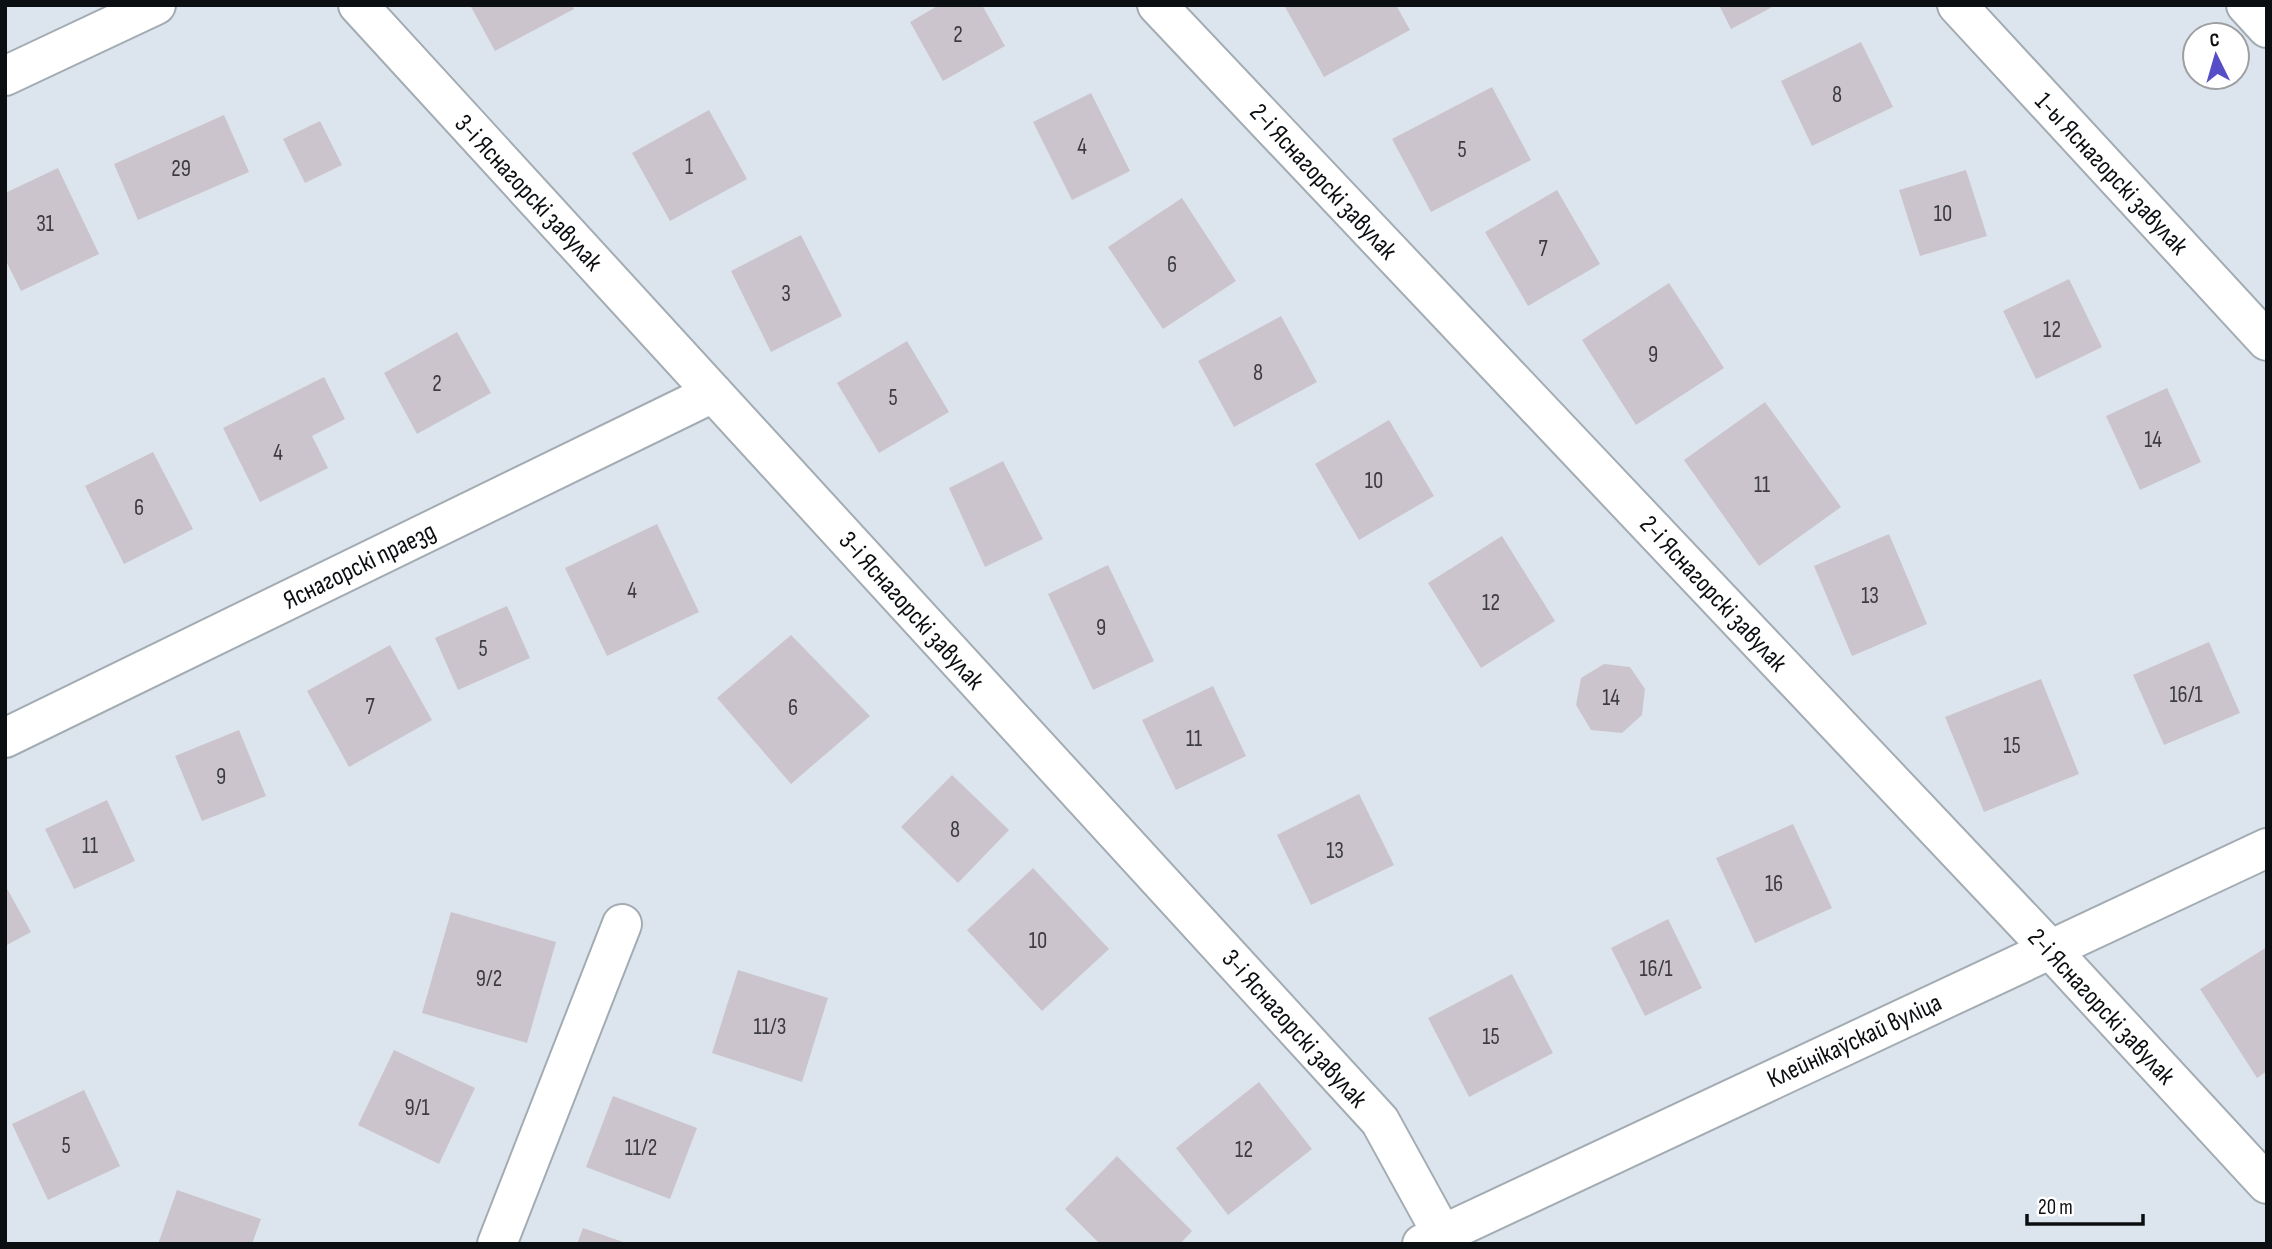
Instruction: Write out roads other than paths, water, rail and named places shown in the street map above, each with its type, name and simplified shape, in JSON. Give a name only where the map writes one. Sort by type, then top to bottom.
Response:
[{"type":"street","points":[[5,76],[156,5]]},
{"type":"street","name":"3-і Яснагорскі завулак","points":[[358,5],[1380,1121],[1432,1238]]},
{"type":"street","name":"2-і Яснагорскі завулак","points":[[1157,5],[2050,949],[2267,1184]]},
{"type":"street","name":"1-ы Яснагорскі завулак","points":[[1957,5],[2267,341]]},
{"type":"street","points":[[2246,5],[2267,28]]},
{"type":"street","name":"Яснагорскі праезд","points":[[5,738],[713,393]]},
{"type":"street","name":"Клейнікаўскай вуліца","points":[[1432,1238],[2267,848]]},
{"type":"street","points":[[497,1244],[622,924]]}]
